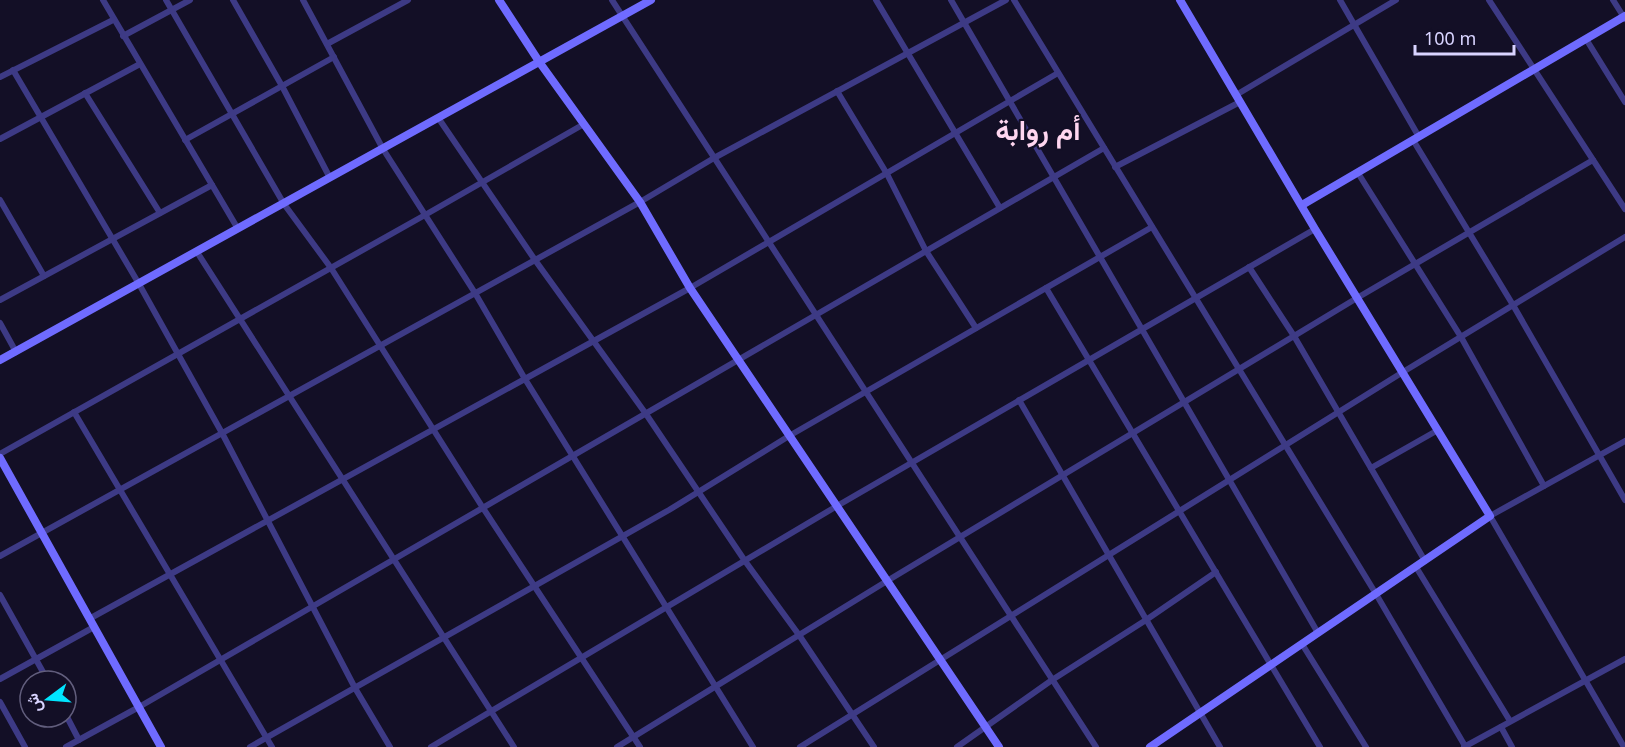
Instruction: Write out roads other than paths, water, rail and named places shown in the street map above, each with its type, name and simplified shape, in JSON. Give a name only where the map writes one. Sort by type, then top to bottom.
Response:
[{"type":"street","points":[[103,0],[238,229]]},
{"type":"street","points":[[166,0],[284,204],[331,268],[483,508],[640,747]]},
{"type":"street","points":[[123,36],[190,0]]},
{"type":"street","points":[[233,0],[282,86],[330,178]]},
{"type":"street","points":[[303,0],[383,149],[475,293],[525,380],[753,747]]},
{"type":"street","points":[[327,44],[408,0]]},
{"type":"street","points":[[499,0],[540,63],[640,202],[690,288],[738,361],[999,747]]},
{"type":"street","points":[[612,0],[1096,747]]},
{"type":"street","points":[[0,360],[651,0]]},
{"type":"street","points":[[876,0],[1000,208]]},
{"type":"street","points":[[951,0],[1318,633]]},
{"type":"street","points":[[0,556],[640,202],[714,158],[1006,0]]},
{"type":"street","points":[[1014,0],[1376,594],[1465,747],[1625,659]]},
{"type":"street","points":[[1180,0],[1315,229],[1490,516],[1624,747]]},
{"type":"street","points":[[1340,0],[1416,138],[1625,500]]},
{"type":"street","points":[[1115,167],[1238,98],[1396,0]]},
{"type":"street","points":[[1488,0],[1625,209]]},
{"type":"street","points":[[1302,205],[1624,18],[1612,0]]},
{"type":"street","points":[[0,77],[113,20]]},
{"type":"street","points":[[1586,39],[1625,102]]},
{"type":"street","points":[[185,140],[334,57]]},
{"type":"street","points":[[0,140],[140,64]]},
{"type":"street","points":[[13,70],[222,433],[355,688],[390,747]]},
{"type":"street","points":[[0,679],[171,574],[690,288],[1058,73]]},
{"type":"street","points":[[837,91],[886,174],[926,251],[976,328]]},
{"type":"street","points":[[85,93],[160,213]]},
{"type":"street","points":[[439,119],[535,260],[646,414],[874,747]]},
{"type":"street","points":[[161,747],[0,456],[584,124]]},
{"type":"street","points":[[66,747],[139,708],[1104,148]]},
{"type":"street","points":[[617,747],[1184,402],[1593,160]]},
{"type":"street","points":[[1358,173],[1461,337],[1544,486]]},
{"type":"street","points":[[0,300],[212,185]]},
{"type":"street","points":[[0,200],[44,276]]},
{"type":"street","points":[[250,747],[622,537],[789,436],[1152,227]]},
{"type":"street","points":[[431,747],[837,506],[1315,229]]},
{"type":"street","points":[[800,747],[1403,372],[1625,237]]},
{"type":"street","points":[[197,252],[514,747]]},
{"type":"street","points":[[1249,267],[1294,336],[1425,561]]},
{"type":"street","points":[[1046,288],[1320,747]]},
{"type":"street","points":[[0,323],[16,352]]},
{"type":"street","points":[[1019,400],[1220,747]]},
{"type":"street","points":[[74,412],[272,747]]},
{"type":"street","points":[[1371,468],[1438,430]]},
{"type":"street","points":[[1150,747],[1490,516],[1625,441]]},
{"type":"street","points":[[1416,567],[1510,722]]},
{"type":"street","points":[[957,747],[1216,572]]},
{"type":"street","points":[[0,595],[41,669]]},
{"type":"street","points":[[1302,644],[1366,747]]},
{"type":"street","points":[[0,702],[25,747]]},
{"type":"street","points":[[1500,727],[1512,747]]},
{"type":"street","points":[[73,729],[79,740]]},
{"type":"district","name":"أم روابة","points":[[1038,130]]}]
